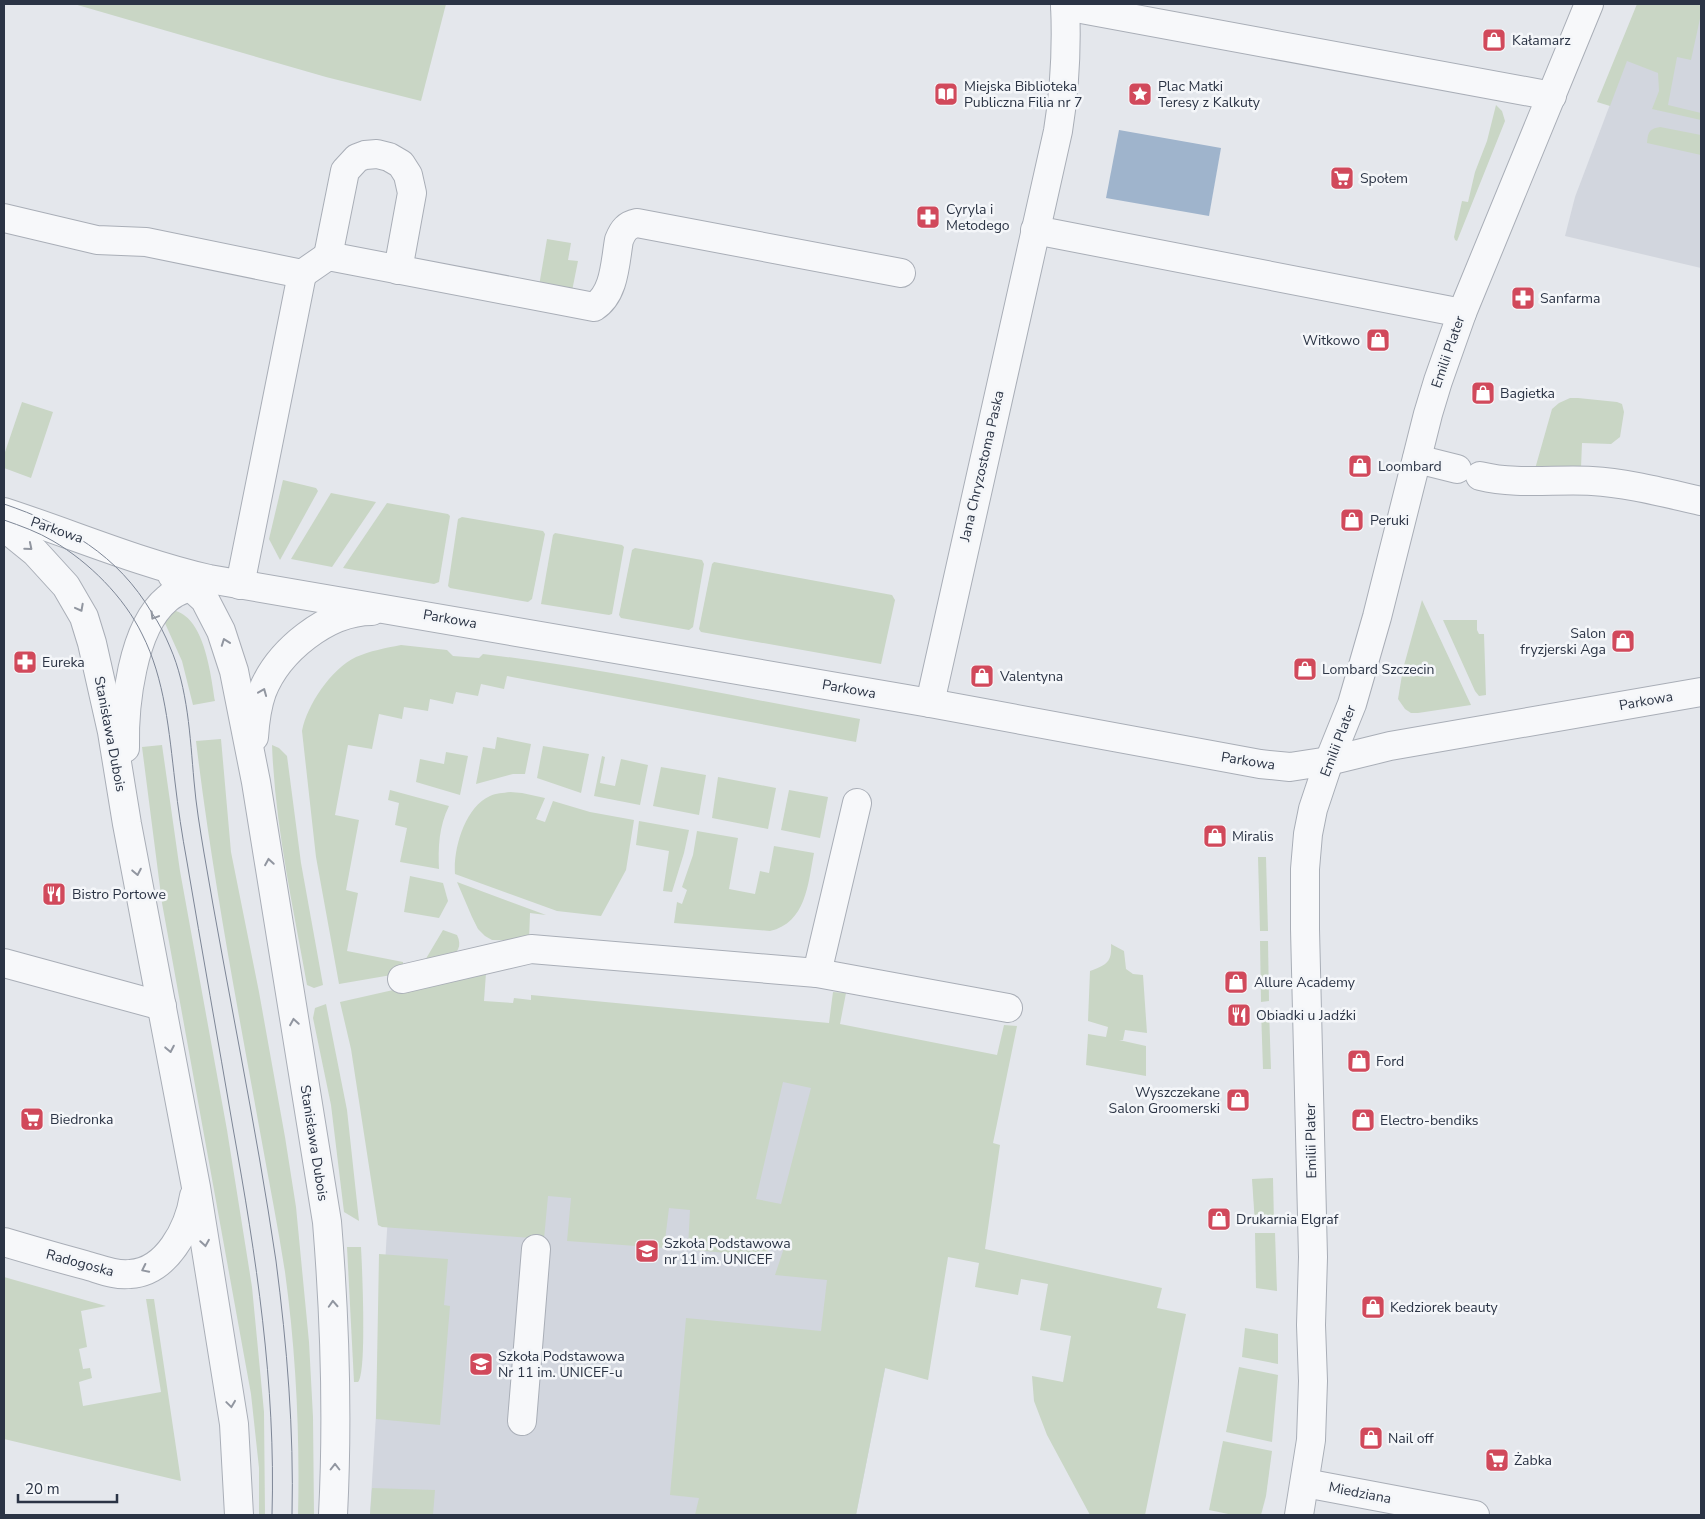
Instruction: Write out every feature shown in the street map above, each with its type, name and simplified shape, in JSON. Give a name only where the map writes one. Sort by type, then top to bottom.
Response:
[{"type":"street","name":"Emilii Plater","points":[[1299,1515],[1311,1440],[1312,1412],[1311,1325],[1313,1257],[1305,869],[1308,834],[1313,809],[1329,761],[1352,704],[1366,657],[1438,381],[1462,313],[1589,4]]},
{"type":"street","points":[[1462,313],[1035,230],[1063,105],[1066,56],[1065,5],[1552,96]]},
{"type":"street","points":[[240,584],[302,274],[328,256],[345,171],[357,158],[365,155],[377,154],[389,157],[401,164],[408,175],[412,193],[398,270]]},
{"type":"street","points":[[4,218],[97,240],[146,242],[302,274]]},
{"type":"street","points":[[328,256],[594,307],[603,302],[609,292],[622,232],[629,225],[637,223],[901,273]]},
{"type":"street","name":"Jana Chryzostoma Paska","points":[[930,703],[1035,230]]},
{"type":"street","points":[[1417,459],[1495,480],[1592,481],[1628,486],[1701,501]]},
{"type":"street","name":"Parkowa","points":[[4,512],[141,561],[184,573],[930,703],[1260,764],[1290,767],[1329,761],[1390,746],[1701,692]]},
{"type":"street","name":"Stanisława Dubois","points":[[4,527],[35,552],[66,586],[84,617],[92,643],[112,732],[196,1187],[234,1424],[239,1515]]},
{"type":"street","name":"Stanisława Dubois","points":[[141,561],[177,577],[191,586],[205,600],[228,648],[239,692],[255,774],[327,1222],[332,1271],[336,1379],[334,1515]]},
{"type":"street","name":"Stanisława Dubois","points":[[128,824],[125,730],[127,697],[135,660],[148,626],[158,609],[168,598],[191,586],[208,583],[240,584]]},
{"type":"street","name":"Stanisława Dubois","points":[[255,774],[254,736],[258,706],[268,681],[295,645],[322,625],[350,614],[367,611],[398,610]]},
{"type":"street","points":[[817,973],[858,803]]},
{"type":"street","points":[[402,979],[531,949],[817,973],[1008,1008]]},
{"type":"street","points":[[4,964],[162,1006]]},
{"type":"street","name":"Radogoska","points":[[4,1242],[125,1275],[141,1272],[150,1268],[170,1251],[182,1235],[190,1216],[196,1187]]},
{"type":"street","points":[[522,1422],[536,1249]]},
{"type":"street","name":"Miedziana","points":[[1305,1483],[1475,1515]]},
{"type":"shaded area","points":[[1648,4],[1701,4],[1701,268],[1565,236],[1575,197]]},
{"type":"shaded area","name":"Szkoła Podstawowa nr 11 im. UNICEF","points":[[401,997],[945,1068],[856,1515],[370,1515]]},
{"type":"green space","points":[[74,4],[446,4],[421,101],[326,77]]},
{"type":"green space","points":[[1637,4],[1701,4],[1701,14],[1691,60],[1677,57],[1668,105],[1701,113],[1701,120],[1652,109],[1659,91],[1658,73],[1627,61],[1610,106],[1597,102]]},
{"type":"green space","points":[[1496,105],[1502,111],[1505,121],[1457,241],[1454,237],[1462,201],[1468,202],[1475,172],[1487,141]]},
{"type":"green space","points":[[1660,127],[1701,135],[1701,155],[1647,143],[1650,132]]},
{"type":"green space","points":[[547,239],[571,243],[568,260],[578,261],[572,291],[539,286]]},
{"type":"green space","points":[[1570,398],[1622,404],[1624,412],[1620,437],[1611,444],[1582,443],[1581,468],[1535,469],[1552,409]]},
{"type":"green space","points":[[22,402],[53,412],[31,478],[4,468],[4,455]]},
{"type":"green space","points":[[283,480],[316,488],[318,491],[280,560],[269,539]]},
{"type":"green space","points":[[331,493],[376,502],[332,567],[291,559]]},
{"type":"green space","points":[[387,503],[448,514],[450,516],[439,582],[434,584],[343,568]]},
{"type":"green space","points":[[462,517],[543,531],[545,534],[532,599],[528,602],[450,588],[448,586],[458,519]]},
{"type":"green space","points":[[555,533],[622,545],[624,547],[612,614],[541,604],[553,535]]},
{"type":"green space","points":[[635,548],[702,560],[704,564],[693,627],[689,630],[621,618],[619,615],[632,550]]},
{"type":"green space","points":[[714,562],[892,595],[895,600],[881,664],[701,632],[699,629],[712,564]]},
{"type":"green space","points":[[1422,600],[1471,705],[1411,713],[1405,709],[1398,699],[1403,669]]},
{"type":"green space","points":[[176,611],[186,616],[194,625],[200,637],[209,664],[215,701],[193,705],[182,661],[164,621],[171,612]]},
{"type":"green space","points":[[1443,620],[1477,620],[1479,634],[1484,634],[1486,695],[1479,696],[1475,691]]},
{"type":"green space","points":[[401,645],[447,650],[453,656],[479,658],[483,654],[578,667],[860,719],[856,742],[507,676],[504,689],[481,684],[478,696],[456,692],[453,704],[430,699],[428,711],[404,707],[402,719],[379,714],[372,749],[348,745],[335,815],[359,820],[346,890],[358,893],[347,951],[403,962],[403,973],[339,984],[316,857],[302,731],[315,699],[338,670],[361,655]]},
{"type":"green space","points":[[497,737],[531,744],[525,774],[513,774],[476,784],[483,747],[495,749]]},
{"type":"green space","points":[[221,739],[231,852],[259,992],[296,1207],[309,1342],[313,1417],[314,1515],[298,1515],[296,1394],[292,1332],[285,1272],[225,939],[196,741]]},
{"type":"green space","points":[[162,745],[180,871],[227,1130],[252,1287],[264,1412],[265,1515],[259,1515],[259,1468],[251,1394],[162,903],[142,747]]},
{"type":"green space","points":[[272,745],[279,748],[287,756],[301,863],[323,985],[314,988],[307,985],[285,866],[277,806]]},
{"type":"green space","points":[[543,746],[589,754],[581,793],[537,778]]},
{"type":"green space","points":[[446,752],[468,756],[460,795],[416,782],[420,759],[444,764]]},
{"type":"green space","points":[[602,756],[605,757],[600,783],[615,786],[621,759],[648,765],[640,805],[594,796]]},
{"type":"green space","points":[[661,767],[706,775],[699,815],[653,806]]},
{"type":"green space","points":[[718,777],[776,788],[768,829],[712,818]]},
{"type":"green space","points":[[390,790],[449,806],[443,821],[440,837],[439,869],[400,862],[407,828],[395,825],[399,803],[388,800]]},
{"type":"green space","points":[[789,790],[828,797],[820,838],[781,830]]},
{"type":"green space","points":[[510,792],[545,798],[536,819],[545,822],[553,801],[590,812],[634,820],[626,870],[601,916],[557,911],[455,874],[456,853],[467,819],[481,801],[490,796]]},
{"type":"green space","points":[[639,821],[689,830],[672,892],[663,891],[669,851],[636,845]]},
{"type":"green space","points":[[697,831],[738,838],[729,889],[755,894],[760,871],[769,873],[774,846],[814,853],[803,901],[791,920],[782,927],[770,931],[674,923],[677,902],[682,904],[687,890],[682,887],[693,855]]},
{"type":"green space","points":[[1258,857],[1266,857],[1268,931],[1260,931]]},
{"type":"green space","points":[[410,876],[443,883],[448,901],[439,918],[404,912]]},
{"type":"green space","points":[[457,882],[546,915],[530,913],[529,941],[492,940],[478,929]]},
{"type":"green space","points":[[443,930],[457,935],[458,949],[455,954],[449,957],[421,967]]},
{"type":"green space","points":[[1260,941],[1268,941],[1269,1001],[1261,1002]]},
{"type":"green space","points":[[1111,944],[1124,951],[1126,969],[1133,974],[1143,975],[1147,1033],[1125,1030],[1123,1040],[1119,1040],[1146,1046],[1146,1076],[1086,1065],[1088,1034],[1106,1037],[1108,1027],[1088,1021],[1090,971],[1101,967],[1107,962],[1111,955]]},
{"type":"green space","name":"Szkoła Podstawowa nr 11 im. UNICEF","points":[[486,973],[484,1001],[513,1003],[514,998],[531,1000],[531,995],[829,1023],[833,992],[846,993],[840,1024],[997,1055],[1004,1025],[1017,1026],[993,1143],[1000,1145],[985,1249],[1162,1288],[1157,1308],[1186,1314],[1145,1515],[1090,1515],[1047,1435],[1034,1401],[1032,1376],[1063,1382],[1071,1336],[1040,1330],[1048,1284],[1021,1279],[1018,1295],[975,1287],[979,1263],[948,1257],[928,1380],[885,1368],[856,1515],[695,1515],[699,1498],[670,1495],[686,1318],[821,1331],[827,1280],[775,1275],[784,1248],[772,1244],[767,1253],[762,1256],[692,1250],[688,1248],[690,1210],[669,1208],[664,1248],[567,1241],[571,1198],[548,1196],[544,1239],[382,1227],[378,1225],[351,1049],[340,1002],[402,988]],"holes":[[[783,1082],[811,1088],[781,1204],[756,1199]]]},
{"type":"green space","points":[[326,1004],[347,1110],[359,1221],[344,1212],[331,1105],[313,1018],[315,1008]]},
{"type":"green space","points":[[1261,1010],[1269,1010],[1271,1069],[1263,1069]]},
{"type":"green space","points":[[1273,1178],[1274,1223],[1255,1224],[1252,1179]]},
{"type":"green space","points":[[1255,1233],[1275,1233],[1277,1291],[1256,1288]]},
{"type":"green space","points":[[347,1247],[361,1247],[363,1340],[361,1374],[358,1382],[354,1382]]},
{"type":"green space","points":[[379,1254],[448,1259],[444,1305],[450,1306],[440,1425],[376,1419]]},
{"type":"green space","points":[[4,1277],[106,1306],[81,1311],[87,1347],[79,1349],[83,1369],[90,1368],[92,1378],[79,1382],[83,1406],[161,1392],[146,1299],[154,1299],[181,1481],[4,1439]]},
{"type":"green space","points":[[1245,1328],[1278,1334],[1278,1364],[1242,1357]]},
{"type":"green space","points":[[1239,1367],[1278,1375],[1272,1442],[1226,1432]]},
{"type":"green space","points":[[1223,1441],[1272,1451],[1266,1496],[1261,1515],[1233,1515],[1209,1510]]},
{"type":"green space","points":[[372,1488],[435,1490],[433,1515],[370,1515]]},
{"type":"water","points":[[1119,130],[1221,148],[1209,216],[1106,198]]},
{"type":"tram line","points":[[4,504],[27,512],[69,532],[107,559],[123,574],[159,625],[170,647],[181,679],[187,713],[201,835],[260,1159],[276,1261],[289,1388],[292,1451],[292,1515]]},
{"type":"tram line","points":[[4,520],[53,541],[80,559],[104,582],[126,607],[142,634],[150,651],[161,687],[168,725],[183,842],[257,1272],[271,1418],[272,1515]]},
{"type":"place","name":"Kałamarz","points":[[1494,40]]},
{"type":"place","name":"Miejska Biblioteka Publiczna Filia nr 7","points":[[946,94]]},
{"type":"place","name":"Plac Matki Teresy z Kalkuty","points":[[1140,94]]},
{"type":"place","name":"Społem","points":[[1342,178]]},
{"type":"place","name":"Cyryla i Metodego","points":[[928,217]]},
{"type":"place","name":"Sanfarma","points":[[1523,298]]},
{"type":"place","name":"Witkowo","points":[[1378,340]]},
{"type":"place","name":"Bagietka","points":[[1483,393]]},
{"type":"place","name":"Loombard","points":[[1360,466]]},
{"type":"place","name":"Peruki","points":[[1352,520]]},
{"type":"place","name":"Salon fryzjerski Aga","points":[[1623,641]]},
{"type":"place","name":"Eureka","points":[[25,662]]},
{"type":"place","name":"Lombard Szczecin","points":[[1305,669]]},
{"type":"place","name":"Valentyna","points":[[982,676]]},
{"type":"place","name":"Miralis","points":[[1215,836]]},
{"type":"place","name":"Bistro Portowe","points":[[54,894]]},
{"type":"place","name":"Allure Academy","points":[[1236,982]]},
{"type":"place","name":"Obiadki u Jadźki","points":[[1239,1015]]},
{"type":"place","name":"Ford","points":[[1359,1061]]},
{"type":"place","name":"Wyszczekane Salon Groomerski","points":[[1238,1100]]},
{"type":"place","name":"Biedronka","points":[[32,1119]]},
{"type":"place","name":"Electro-bendiks","points":[[1363,1120]]},
{"type":"place","name":"Drukarnia Elgraf","points":[[1219,1219]]},
{"type":"place","name":"Szkoła Podstawowa nr 11 im. UNICEF","points":[[647,1251]]},
{"type":"place","name":"Kedziorek beauty","points":[[1373,1307]]},
{"type":"place","name":"Szkoła Podstawowa Nr 11 im. UNICEF-u","points":[[481,1364]]},
{"type":"place","name":"Nail off","points":[[1371,1438]]},
{"type":"place","name":"Żabka","points":[[1497,1460]]}]
